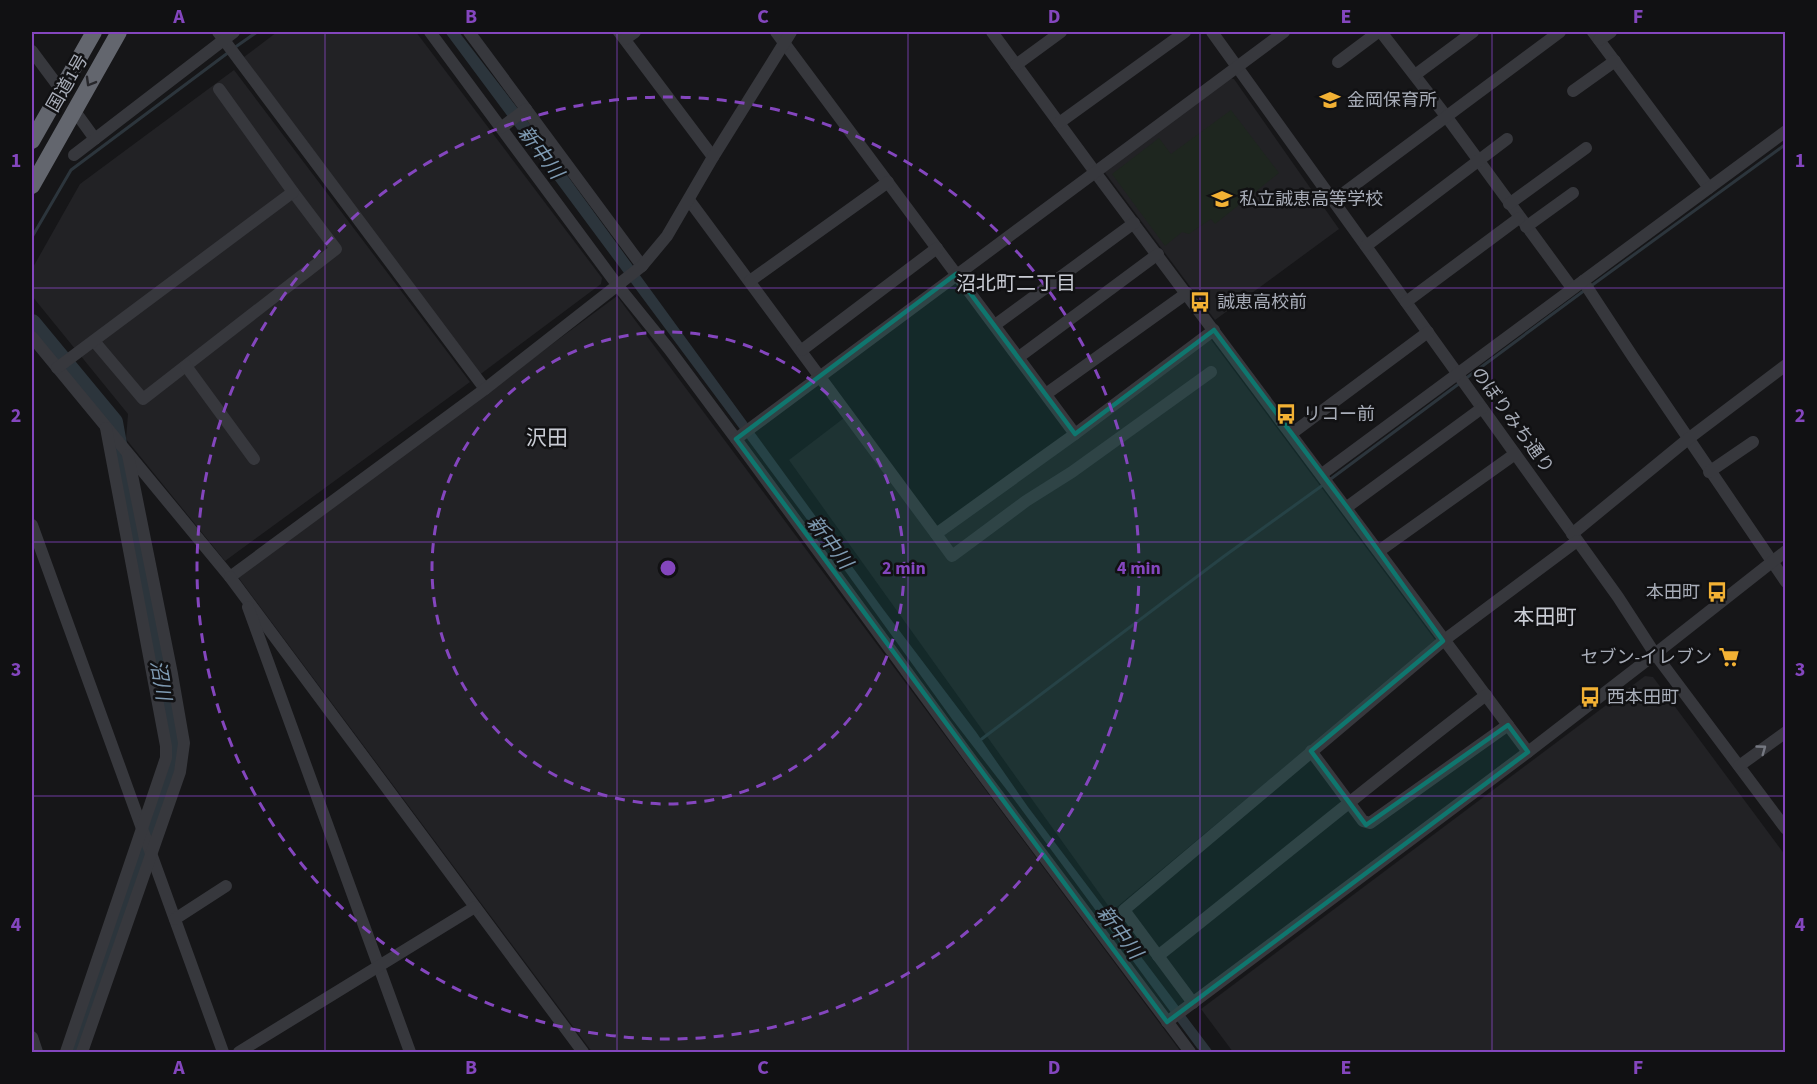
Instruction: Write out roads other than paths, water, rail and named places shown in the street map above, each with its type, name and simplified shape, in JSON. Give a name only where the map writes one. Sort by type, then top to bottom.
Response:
[{"type":"highway","name":"国道1号","points":[[32,141],[94,32]]},
{"type":"highway","name":"国道1号","points":[[32,186],[119,32]]},
{"type":"street","points":[[430,32],[618,286],[669,349],[736,439],[1190,1053]]},
{"type":"street","points":[[469,32],[640,268]]},
{"type":"street","points":[[635,32],[622,35],[713,157]]},
{"type":"street","points":[[776,32],[788,37],[888,182],[1075,434]]},
{"type":"street","points":[[992,32],[1347,507],[1443,641],[1528,752]]},
{"type":"street","points":[[1016,65],[1061,32]]},
{"type":"street","points":[[1059,123],[1185,32]]},
{"type":"street","name":"のぼりみち通り","points":[[1212,32],[1618,597],[1656,654],[1784,824]]},
{"type":"street","points":[[736,439],[1284,32]]},
{"type":"street","points":[[1338,62],[1379,32],[1446,116],[1572,288]]},
{"type":"street","points":[[1415,75],[1473,32]]},
{"type":"street","points":[[1333,201],[1560,32]]},
{"type":"street","points":[[1611,32],[1596,36],[1709,188]]},
{"type":"street","points":[[74,155],[226,34],[485,389]]},
{"type":"street","points":[[230,577],[485,389],[640,268],[667,236],[788,37]]},
{"type":"street","points":[[32,51],[61,90]]},
{"type":"street","points":[[1573,91],[1615,61]]},
{"type":"street","points":[[94,341],[143,399],[336,249],[219,89]]},
{"type":"street","points":[[501,128],[526,109]]},
{"type":"street","points":[[74,110],[95,139]]},
{"type":"street","points":[[1322,474],[1461,379],[1572,288],[1785,131]]},
{"type":"street","points":[[1366,246],[1508,139]]},
{"type":"street","points":[[1509,204],[1586,148]]},
{"type":"street","points":[[750,281],[888,182]]},
{"type":"street","points":[[57,368],[294,192]]},
{"type":"street","points":[[1406,303],[1523,222],[1573,193]]},
{"type":"street","points":[[689,200],[952,555],[1211,372]]},
{"type":"street","points":[[995,326],[1134,223]]},
{"type":"street","points":[[802,350],[937,248]]},
{"type":"street","points":[[1019,357],[1158,254]]},
{"type":"street","points":[[1584,281],[1709,472],[1785,582]]},
{"type":"street","points":[[1047,394],[1187,293]]},
{"type":"street","points":[[936,534],[1214,330]]},
{"type":"street","points":[[1292,434],[1428,332]]},
{"type":"street","points":[[32,337],[244,594],[583,1053]]},
{"type":"street","points":[[1193,1003],[1124,910],[1443,641],[1575,537],[1688,439],[1785,365]]},
{"type":"street","points":[[186,366],[254,459]]},
{"type":"street","points":[[1347,507],[1482,408]]},
{"type":"street","points":[[66,1053],[166,758],[166,746],[107,429]]},
{"type":"street","points":[[1709,472],[1753,442]]},
{"type":"street","points":[[82,1053],[180,772],[184,743],[126,451]]},
{"type":"street","points":[[1379,551],[1515,454]]},
{"type":"street","points":[[32,525],[223,1053]]},
{"type":"street","points":[[1167,1022],[1528,752],[1785,551]]},
{"type":"street","points":[[244,594],[410,1053]]},
{"type":"street","points":[[1158,956],[1392,767],[1486,695]]},
{"type":"street","points":[[1311,752],[1363,821],[1370,823],[1508,725]]},
{"type":"street","points":[[1739,766],[1785,732]]},
{"type":"street","points":[[175,919],[226,886]]},
{"type":"street","points":[[239,1053],[475,907]]},
{"type":"street","points":[[32,1037],[37,1053]]},
{"type":"water","name":"新中川","points":[[445,32],[459,32],[532,127],[883,609],[976,732],[1028,807],[1213,1052],[1201,1052],[1197,1048]]},
{"type":"waterway","points":[[234,48],[257,32]]},
{"type":"waterway","points":[[32,237],[71,170],[229,52]]},
{"type":"waterway","points":[[1591,286],[1786,144]]},
{"type":"waterway","points":[[1465,379],[1585,290]]},
{"type":"waterway","name":"沼川","points":[[32,323],[114,422],[173,746],[171,767],[72,1052]]},
{"type":"waterway","points":[[1328,481],[1460,383]]},
{"type":"waterway","points":[[979,741],[1223,557],[1323,485]]},
{"type":"place","name":"金岡保育所","points":[[1330,100]]},
{"type":"place","name":"私立誠恵高等学校","points":[[1222,199]]},
{"type":"place","name":"誠恵高校前","points":[[1200,302]]},
{"type":"place","name":"リコー前","points":[[1286,414]]},
{"type":"place","name":"本田町","points":[[1717,592]]},
{"type":"place","name":"セブン-イレブン","points":[[1729,657]]},
{"type":"place","name":"西本田町","points":[[1590,697]]},
{"type":"district","name":"沼北町二丁目","points":[[1016,283]]},
{"type":"district","name":"沢田","points":[[547,438]]},
{"type":"district","name":"本田町","points":[[1545,617]]}]
